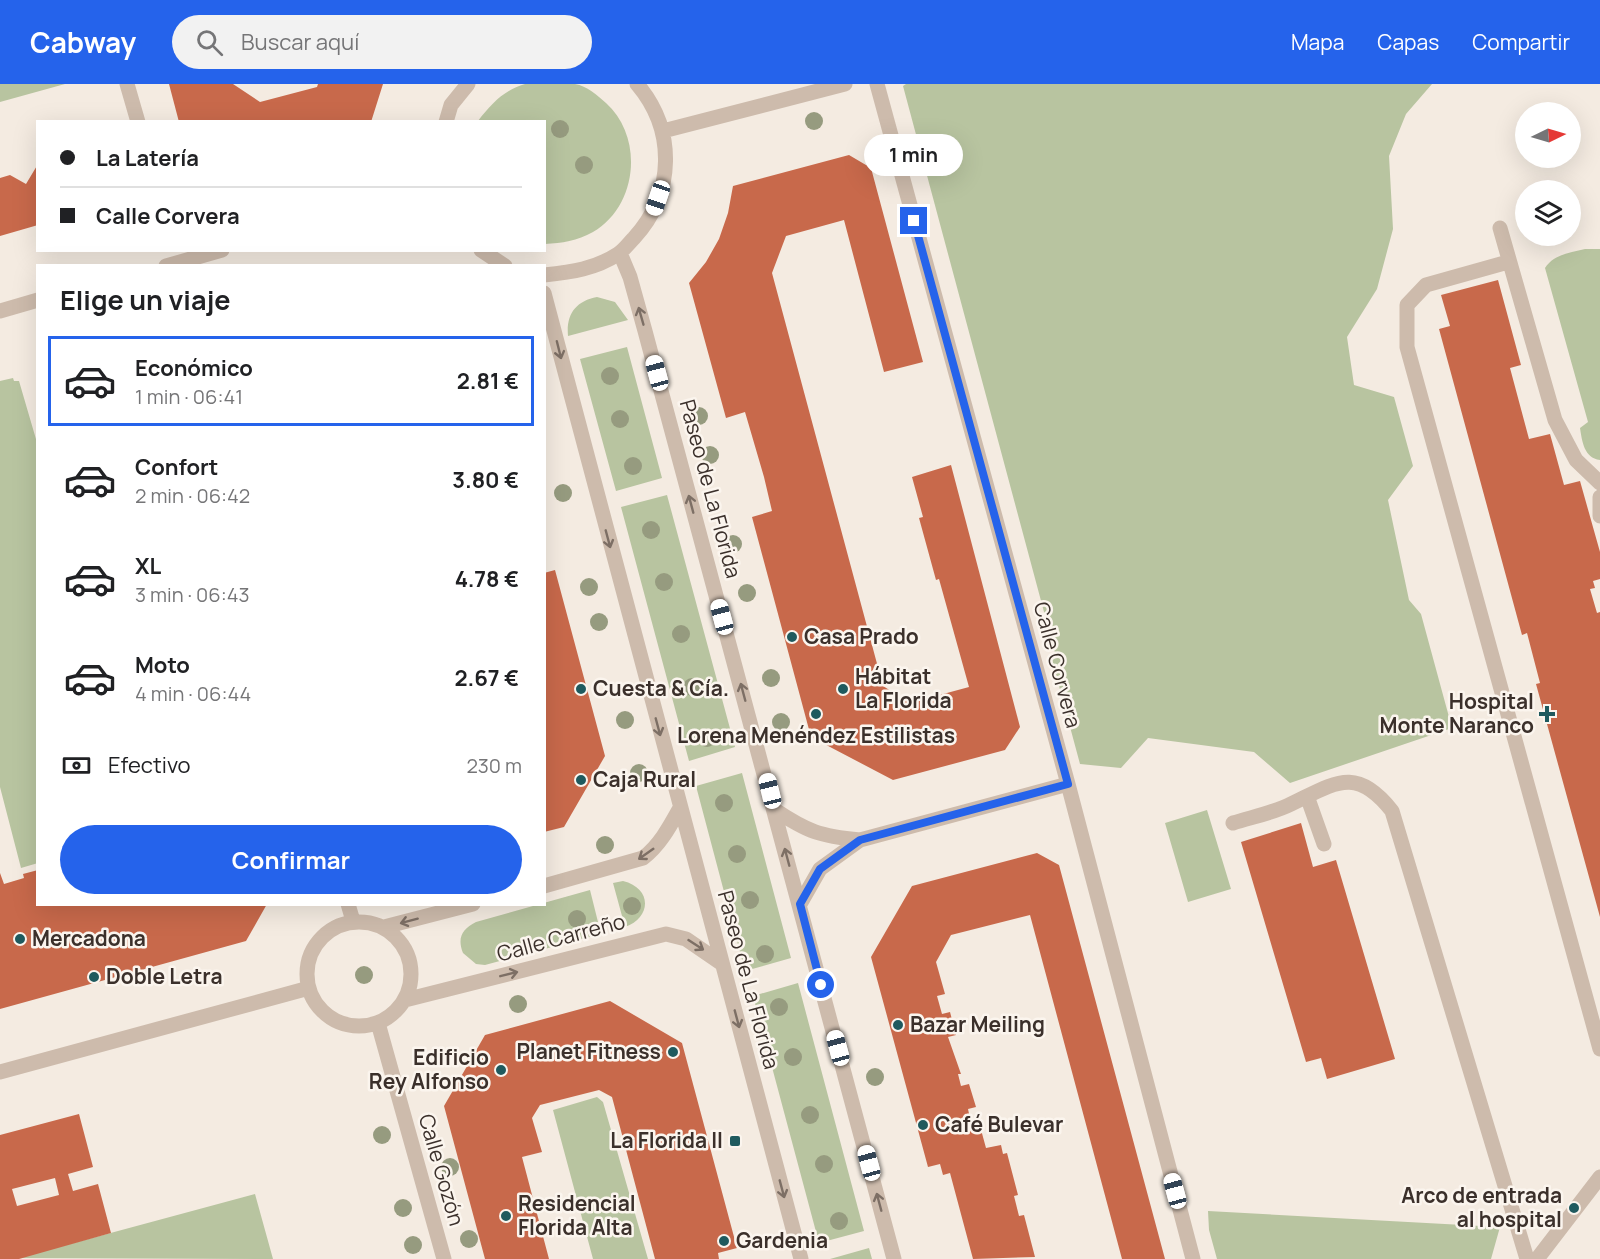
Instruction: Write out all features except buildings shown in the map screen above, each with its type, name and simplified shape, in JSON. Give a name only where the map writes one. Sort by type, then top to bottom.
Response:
[{"type":"street","points":[[127,84],[137,120]]},
{"type":"street","points":[[447,120],[451,105],[468,84]]},
{"type":"street","points":[[546,275],[582,272],[620,253],[651,220],[666,177],[663,131],[649,99],[637,84]]},
{"type":"street","points":[[663,131],[845,84]]},
{"type":"street","name":"Calle Corvera","points":[[877,84],[1068,784],[1193,1259]]},
{"type":"street","points":[[1500,228],[1555,420],[1576,460],[1600,483]]},
{"type":"street","points":[[173,261],[213,252]]},
{"type":"street","points":[[485,252],[503,264]]},
{"type":"street","name":"Paseo de La Florida","points":[[620,253],[630,277],[642,320],[894,1259]]},
{"type":"street","points":[[1508,262],[1426,285],[1407,305],[1407,347],[1600,1049]]},
{"type":"street","points":[[0,311],[36,301]]},
{"type":"street","name":"Paseo de La Florida","points":[[546,301],[801,1259]]},
{"type":"street","points":[[1600,497],[1600,516]]},
{"type":"street","points":[[1233,823],[1289,806],[1339,782],[1360,784],[1377,791],[1392,811],[1527,1259]]},
{"type":"street","points":[[800,904],[820,869],[860,840],[1068,784]]},
{"type":"street","points":[[1307,796],[1324,844]]},
{"type":"street","points":[[546,885],[643,858],[652,850],[680,808]]},
{"type":"street","points":[[775,810],[804,829],[824,836],[860,840]]},
{"type":"street","points":[[349,906],[353,921]]},
{"type":"street","points":[[384,927],[464,906]]},
{"type":"street","points":[[353,921],[384,927],[402,944],[411,966],[410,986],[405,1000],[390,1016],[378,1023],[358,1026],[341,1023],[327,1016],[316,1004],[309,988],[307,964],[314,947],[323,935],[337,926],[353,921]]},
{"type":"street","name":"Calle Carreño","points":[[405,1000],[666,934],[686,939],[721,963]]},
{"type":"street","points":[[0,1072],[309,988]]},
{"type":"street","name":"Calle Gozón","points":[[378,1023],[444,1259]]},
{"type":"street","points":[[1537,1259],[1600,1177]]},
{"type":"green space","points":[[0,84],[65,84],[0,102]]},
{"type":"green space","points":[[525,84],[575,84],[595,94],[618,117],[626,134],[630,152],[631,170],[627,189],[619,206],[608,220],[593,232],[581,238],[546,244],[546,120],[479,120],[499,98]]},
{"type":"green space","points":[[906,84],[1432,84],[1406,114],[1389,156],[1393,229],[1377,289],[1347,337],[1354,385],[1394,397],[1413,466],[1388,500],[1409,600],[1421,614],[1452,728],[1290,783],[1254,752],[1148,738],[1121,768],[1080,764],[1052,660],[1055,653],[903,86]]},
{"type":"green space","points":[[1585,249],[1600,249],[1600,460],[1590,456],[1583,443],[1580,428],[1588,422],[1545,268],[1558,257]]},
{"type":"green space","points":[[597,297],[615,302],[628,320],[568,336],[569,321],[574,310],[583,302]]},
{"type":"green space","points":[[627,347],[662,478],[616,491],[580,359]]},
{"type":"green space","points":[[13,378],[14,381],[19,381],[36,439],[36,864],[21,868],[0,787],[0,381]]},
{"type":"green space","points":[[667,495],[735,747],[689,761],[621,507]]},
{"type":"green space","points":[[742,773],[791,958],[745,971],[696,786]]},
{"type":"green space","points":[[1207,810],[1231,889],[1188,902],[1165,823]]},
{"type":"green space","points":[[623,881],[639,890],[645,903],[640,917],[625,927],[613,883]]},
{"type":"green space","points":[[590,890],[601,934],[485,965],[476,964],[463,953],[462,934],[476,922],[533,906],[546,906],[546,902]]},
{"type":"green space","points":[[798,983],[864,1231],[819,1243],[753,996]]},
{"type":"green space","points":[[597,1097],[603,1102],[648,1259],[593,1259],[553,1110]]},
{"type":"green space","points":[[255,1194],[273,1259],[18,1258]]},
{"type":"green space","points":[[1208,1211],[1500,1227],[1491,1259],[1217,1259],[1209,1230]]},
{"type":"green space","points":[[869,1248],[872,1259],[830,1259]]},
{"type":"place","name":"Casa Prado","points":[[792,637]]},
{"type":"place","name":"Cuesta & Cía.","points":[[581,689]]},
{"type":"place","name":"Hábitat La Florida","points":[[843,689]]},
{"type":"place","name":"Lorena Menéndez Estilistas","points":[[816,714]]},
{"type":"place","name":"Hospital Monte Naranco","points":[[1547,714]]},
{"type":"place","name":"Caja Rural","points":[[581,780]]},
{"type":"place","name":"Mercadona","points":[[20,939]]},
{"type":"place","name":"Doble Letra","points":[[94,977]]},
{"type":"place","name":"Bazar Meiling","points":[[898,1025]]},
{"type":"place","name":"Planet Fitness","points":[[673,1052]]},
{"type":"place","name":"Edificio Rey Alfonso","points":[[501,1070]]},
{"type":"place","name":"Café Bulevar","points":[[923,1125]]},
{"type":"place","name":"La Florida II","points":[[735,1141]]},
{"type":"place","name":"Arco de entrada al hospital","points":[[1574,1208]]},
{"type":"place","name":"Residencial Florida Alta","points":[[506,1216]]},
{"type":"place","name":"Gardenia","points":[[724,1241]]},
{"type":"route","points":[[821,985],[800,904],[820,869],[860,840],[1068,784],[914,221]]}]
